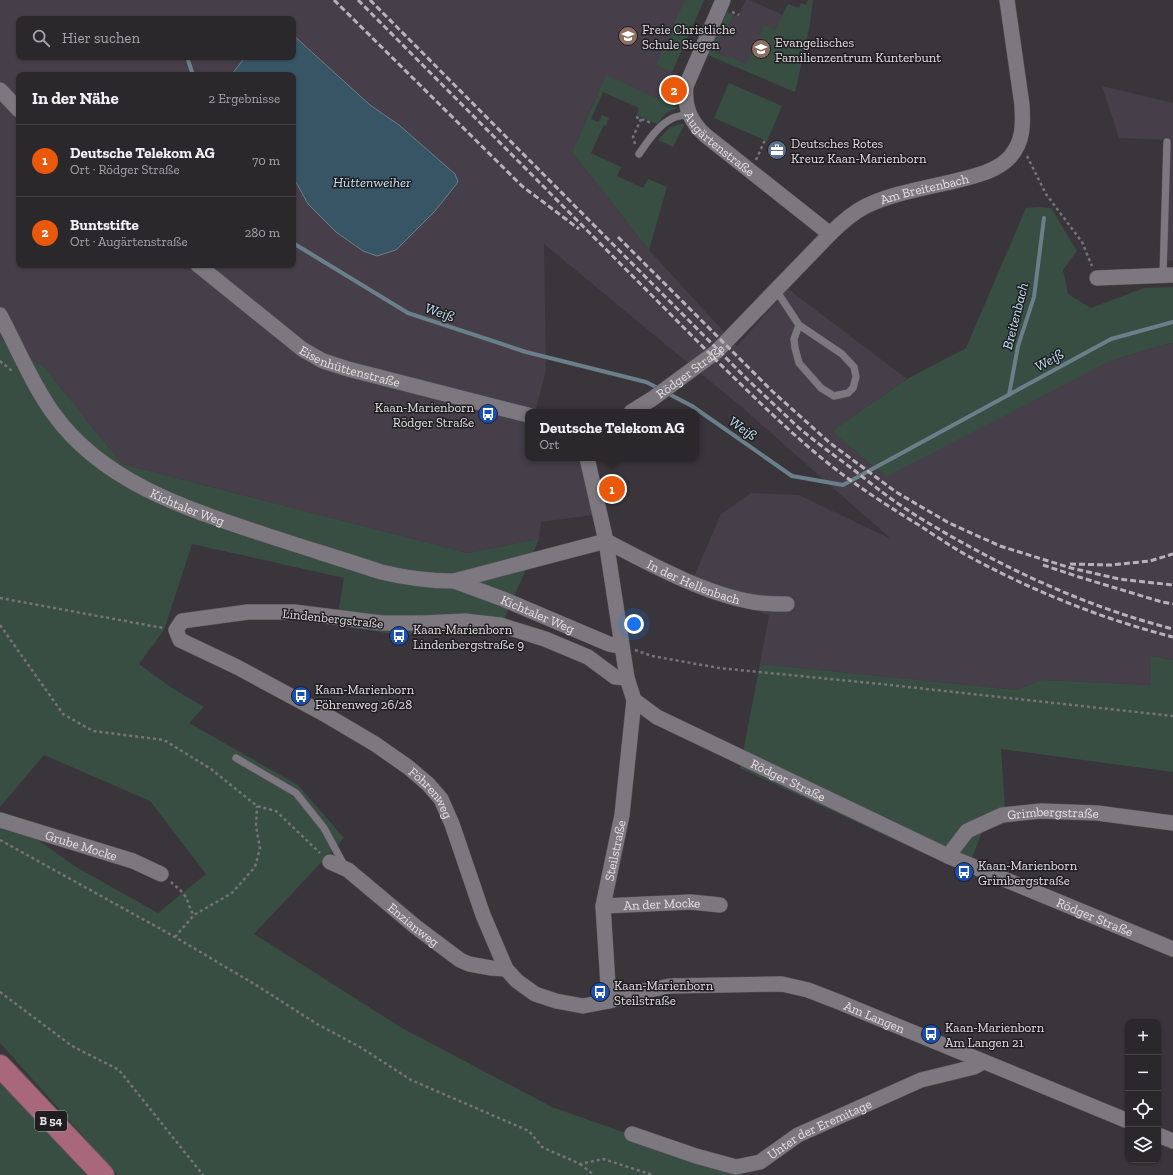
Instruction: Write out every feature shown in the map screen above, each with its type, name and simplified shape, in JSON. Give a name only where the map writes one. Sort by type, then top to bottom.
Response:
[{"type":"main road","name":"B 54","points":[[0,1066],[103,1175]]},
{"type":"street","name":"Augärtenstraße","points":[[723,0],[686,86],[685,97],[689,114],[697,128],[705,135],[830,234]]},
{"type":"street","name":"Am Breitenbach","points":[[728,340],[846,218],[867,206],[896,195],[985,173],[999,166],[1010,156],[1018,145],[1022,133],[1022,104],[1007,0]]},
{"type":"street","points":[[0,90],[16,107]]},
{"type":"street","name":"Eisenhüttenstraße","points":[[202,268],[302,349],[323,361],[348,369],[525,414]]},
{"type":"street","points":[[1097,278],[1168,276]]},
{"type":"street","name":"Kichtaler Weg","points":[[0,315],[41,393],[54,414],[88,451],[131,482],[206,516],[381,572],[407,578],[434,581],[454,581],[606,540]]},
{"type":"street","name":"Rödger Straße","points":[[636,409],[652,399],[716,352],[728,340]]},
{"type":"street","points":[[588,461],[606,540],[621,646],[627,678],[634,700]]},
{"type":"street","name":"In der Hellenbach","points":[[606,540],[668,572],[718,593],[754,602],[787,604]]},
{"type":"street","name":"Kichtaler Weg","points":[[454,581],[503,599],[608,644],[621,646]]},
{"type":"street","name":"Lindenbergstraße","points":[[176,630],[182,621],[248,612],[294,612],[382,623],[465,621],[500,625],[545,639],[588,657],[615,677],[627,678]]},
{"type":"street","name":"Föhrenweg","points":[[176,630],[180,640],[237,667],[375,744],[408,767],[428,784],[441,799],[452,824],[483,915],[506,969],[517,981],[535,994],[556,1001],[583,1006],[609,1001]]},
{"type":"street","name":"Rödger Straße","points":[[634,700],[657,718],[948,856],[1173,949]]},
{"type":"street","name":"Steilstraße","points":[[609,1001],[603,906],[622,815],[634,700]]},
{"type":"street","name":"Grimbergstraße","points":[[948,856],[967,831],[1002,815],[1041,811],[1097,812],[1173,823]]},
{"type":"street","name":"Grube Mocke","points":[[0,820],[133,861],[161,874]]},
{"type":"street","name":"Enzianweg","points":[[330,862],[348,870],[416,927],[460,960],[469,964],[506,969]]},
{"type":"street","name":"An der Mocke","points":[[603,906],[691,902],[720,905]]},
{"type":"street","name":"Am Langen","points":[[609,1001],[644,991],[670,986],[782,984],[808,990],[1125,1120]]},
{"type":"street","name":"Unter der Eremitage","points":[[632,1134],[696,1156],[736,1167],[760,1162],[798,1135],[921,1080],[974,1067],[983,1062]]},
{"type":"street","points":[[1161,1135],[1173,1141]]},
{"type":"lane","points":[[639,154],[651,137],[667,122],[689,114]]},
{"type":"lane","points":[[1167,142],[1168,276]]},
{"type":"lane","points":[[776,290],[799,324],[842,354],[854,367],[856,377],[853,388],[848,393],[834,396],[821,388],[799,362],[794,338],[799,324]]},
{"type":"lane","points":[[236,758],[296,793],[324,828],[348,870]]},
{"type":"path","points":[[733,12],[739,15]]},
{"type":"path","points":[[636,117],[650,123]]},
{"type":"path","points":[[639,154],[633,137],[641,119]]},
{"type":"path","points":[[751,172],[765,140]]},
{"type":"path","points":[[1018,145],[1027,155],[1046,194],[1082,242],[1097,278]]},
{"type":"path","points":[[0,598],[176,630]]},
{"type":"path","points":[[0,625],[63,714],[93,731],[164,740],[211,769],[257,806],[276,812],[330,862]]},
{"type":"path","points":[[621,646],[652,656],[719,668],[1173,716]]},
{"type":"path","points":[[175,937],[194,915],[232,893],[255,867],[260,848],[256,826],[257,806]]},
{"type":"path","points":[[0,840],[175,937],[256,985],[317,1024],[360,1047],[411,1080],[529,1131],[542,1147],[580,1164],[594,1175]]},
{"type":"path","points":[[183,893],[190,911],[194,915]]},
{"type":"path","points":[[0,992],[72,1046],[119,1070],[203,1175]]},
{"type":"path","points":[[580,1164],[603,1159],[653,1175]]},
{"type":"shaded area","points":[[0,0],[704,0],[672,72],[677,74],[658,116],[599,90],[572,152],[649,250],[737,346],[788,289],[907,379],[832,431],[1110,361],[1173,343],[1173,660],[1151,656],[1151,685],[1041,680],[1017,690],[760,664],[769,615],[689,588],[721,514],[751,493],[799,495],[891,539],[745,410],[544,244],[546,371],[536,409],[525,409],[525,461],[588,461],[600,514],[541,522],[539,539],[468,553],[122,464],[45,368],[0,339]]},
{"type":"shaded area","name":"Evangelisches Familienzentrum Kunterbunt","points":[[746,0],[810,24],[795,92],[727,63],[729,60],[716,53],[719,46],[717,44],[726,25],[728,26],[733,15],[738,16]]},
{"type":"shaded area","points":[[1102,86],[1173,103],[1173,260],[1168,261],[1165,203],[1168,140],[1119,138]]},
{"type":"green space","points":[[685,0],[704,0],[672,72],[656,65]]},
{"type":"green space","points":[[808,0],[813,0],[810,24],[795,92],[708,55],[727,12],[733,15],[728,26],[726,26],[718,44],[716,53],[746,64],[759,41],[758,39],[763,25],[775,30],[788,4],[799,8],[801,3],[806,5]]},
{"type":"green space","points":[[606,75],[678,108],[665,114],[657,124],[637,115],[639,108],[603,92],[591,119],[599,122],[602,115],[609,118],[606,126],[604,125],[591,153],[621,167],[617,176],[643,188],[648,179],[667,187],[649,250],[572,152]]},
{"type":"green space","points":[[729,83],[782,106],[767,141],[714,118]]},
{"type":"green space","points":[[685,124],[673,147],[658,140],[670,127]]},
{"type":"green space","points":[[1026,208],[1051,208],[1077,251],[1063,270],[1068,294],[1091,308],[1144,288],[1173,287],[1173,343],[1110,361],[886,477],[832,431],[907,379],[966,348]]},
{"type":"green space","points":[[0,339],[45,368],[122,464],[468,553],[539,539],[499,631],[399,635],[336,625],[344,578],[192,544],[164,630],[139,664],[172,688],[204,707],[189,723],[298,785],[344,838],[254,934],[402,1028],[552,1107],[744,1175],[118,1175],[0,1043],[0,813],[76,867],[158,913],[206,874],[150,801],[44,755],[0,807]]},
{"type":"green space","points":[[1151,656],[1173,660],[1173,772],[1001,749],[1006,823],[982,832],[966,873],[740,768],[760,664],[1017,690],[1041,680],[1151,685]]},
{"type":"green space","points":[[0,1081],[86,1175],[0,1175]]},
{"type":"water","name":"Hüttenweiher","points":[[296,38],[370,105],[399,125],[455,174],[458,182],[435,211],[396,250],[377,256],[363,251],[336,232],[308,204],[296,182],[296,72],[234,72],[243,60],[296,60]]},
{"type":"waterway","name":"Weiß","points":[[188,60],[192,72]]},
{"type":"waterway","name":"Breitenbach","points":[[1009,395],[1018,346],[1034,297],[1044,218]]},
{"type":"waterway","name":"Weiß","points":[[296,245],[408,313],[526,352],[646,382],[660,389]]},
{"type":"waterway","name":"Weiß","points":[[699,411],[792,476],[843,485],[1111,339],[1173,322]]},
{"type":"waterway","name":"Weiß","points":[[667,393],[696,409]]},
{"type":"railway","points":[[334,0],[522,186],[579,229]]},
{"type":"railway","points":[[358,0],[720,364],[780,422],[830,465],[855,484],[956,549],[993,569],[1017,581],[1094,613],[1173,637]]},
{"type":"railway","points":[[370,0],[748,380],[799,428],[813,439],[903,507],[950,536],[980,552],[1042,583],[1074,596],[1107,609],[1173,629]]},
{"type":"railway","points":[[618,237],[772,391],[830,443],[896,492],[949,523],[1000,546],[1071,568],[1119,579],[1173,585]]},
{"type":"railway","points":[[1070,564],[1111,565],[1150,561],[1173,554]]},
{"type":"railway","points":[[1043,565],[1162,602],[1173,604]]},
{"type":"place","name":"Freie Christliche Schule Siegen","points":[[628,36]]},
{"type":"place","name":"Evangelisches Familienzentrum Kunterbunt","points":[[761,49]]},
{"type":"place","name":"Buntstifte","points":[[674,90]]},
{"type":"place","name":"Deutsches Rotes Kreuz Kaan-Marienborn","points":[[777,150]]},
{"type":"place","name":"Kaan-Marienborn Rödger Straße","points":[[488,414]]},
{"type":"place","name":"Deutsche Telekom AG","points":[[612,489]]},
{"type":"place","name":"Kaan-Marienborn Lindenbergstraße 9","points":[[399,636]]},
{"type":"place","name":"Kaan-Marienborn Föhrenweg 26/28","points":[[301,696]]},
{"type":"place","name":"Kaan-Marienborn Grimbergstraße","points":[[964,872]]},
{"type":"place","name":"Kaan-Marienborn Steilstraße","points":[[600,992]]},
{"type":"place","name":"Kaan-Marienborn Am Langen 21","points":[[931,1034]]}]
